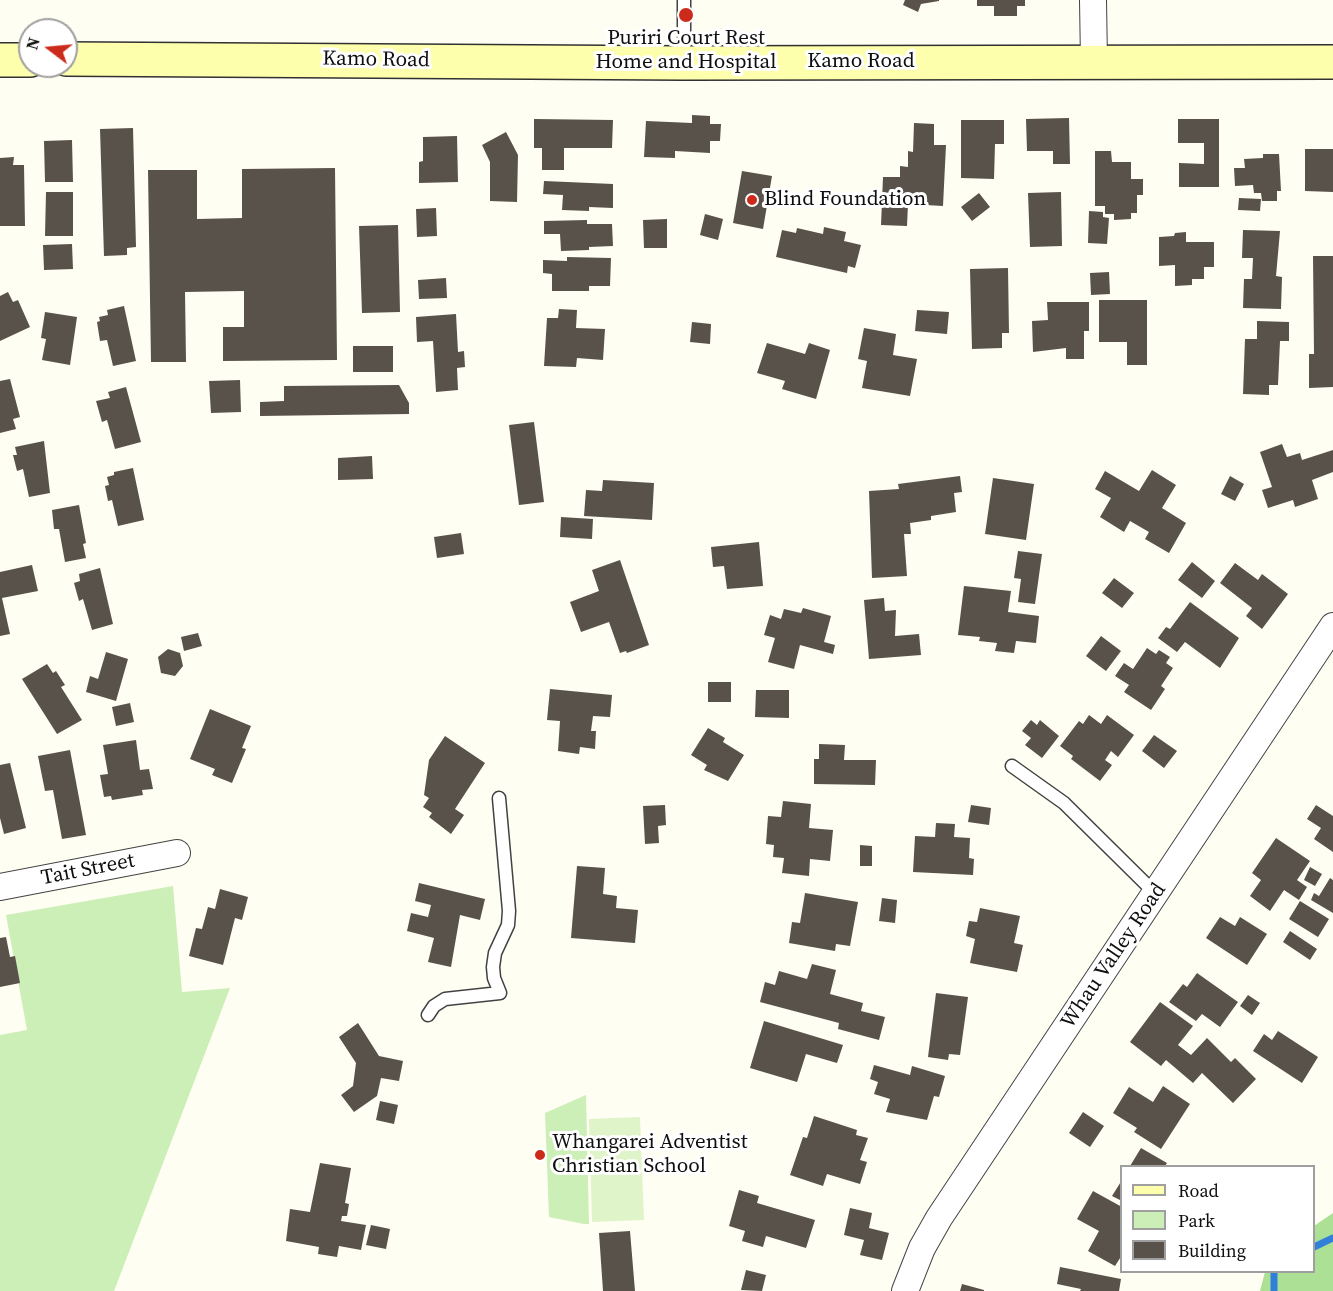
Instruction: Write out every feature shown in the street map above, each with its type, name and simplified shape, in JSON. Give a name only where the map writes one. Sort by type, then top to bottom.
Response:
[{"type":"main road","name":"Kamo Road","points":[[78,59],[684,63],[1333,62]]},
{"type":"main road","points":[[0,60],[18,60]]},
{"type":"street","points":[[1093,0],[1094,62]]},
{"type":"street","name":"Whau Valley Road","points":[[905,1291],[922,1248],[939,1218],[1333,626]]},
{"type":"street","name":"Tait Street","points":[[0,887],[177,853]]},
{"type":"lane","points":[[684,0],[684,63]]},
{"type":"lane","points":[[1012,766],[1064,803],[1155,893]]},
{"type":"lane","points":[[428,1015],[434,1006],[445,999],[500,993],[494,978],[494,960],[508,925],[509,911],[499,798]]},
{"type":"green space","points":[[173,886],[182,992],[230,988],[114,1291],[0,1291],[0,1035],[27,1030],[6,915]]},
{"type":"green space","points":[[586,1095],[589,1224],[549,1217],[545,1113]]},
{"type":"green space","points":[[640,1117],[644,1220],[592,1222],[589,1119]]},
{"type":"green space","points":[[1333,1213],[1333,1291],[1260,1291],[1265,1273],[1315,1273],[1315,1225]]},
{"type":"building","points":[[905,0],[939,1],[921,4],[918,12],[903,5]]},
{"type":"building","points":[[977,0],[1025,0],[1025,6],[1017,6],[1017,16],[994,16],[994,6],[977,6]]},
{"type":"building","points":[[692,115],[710,116],[710,124],[721,124],[720,141],[710,141],[710,153],[675,151],[675,158],[644,157],[646,121],[692,123]]},
{"type":"building","points":[[1069,118],[1070,164],[1053,164],[1053,151],[1027,151],[1026,119]]},
{"type":"building","points":[[534,119],[613,120],[612,148],[564,148],[564,170],[542,170],[542,148],[534,148]]},
{"type":"building","points":[[1178,119],[1219,119],[1219,187],[1179,187],[1179,163],[1204,164],[1204,143],[1178,143]]},
{"type":"building","points":[[961,120],[1004,120],[1004,144],[995,144],[994,179],[961,178]]},
{"type":"building","points":[[914,123],[934,124],[934,145],[946,145],[943,206],[908,204],[907,226],[881,225],[883,177],[900,177],[900,166],[908,167],[908,151],[913,152]]},
{"type":"building","points":[[133,128],[136,247],[127,248],[127,255],[104,256],[100,129]]},
{"type":"building","points":[[506,132],[518,155],[517,202],[490,201],[490,162],[482,145]]},
{"type":"building","points":[[457,136],[458,182],[419,183],[419,162],[423,161],[423,137]]},
{"type":"building","points":[[72,140],[73,182],[45,182],[44,141]]},
{"type":"building","points":[[1305,149],[1333,149],[1333,192],[1305,191]]},
{"type":"building","points":[[1095,151],[1111,151],[1112,162],[1131,162],[1131,179],[1143,179],[1143,195],[1137,195],[1137,213],[1131,213],[1131,219],[1114,220],[1114,214],[1105,214],[1105,206],[1095,206]]},
{"type":"building","points":[[1263,154],[1279,154],[1281,191],[1277,191],[1277,201],[1262,201],[1261,193],[1254,193],[1253,185],[1235,186],[1234,168],[1245,168],[1244,159],[1263,158]]},
{"type":"building","points":[[14,157],[13,165],[24,165],[25,226],[0,226],[0,158]]},
{"type":"building","points":[[335,168],[337,360],[223,361],[223,327],[244,327],[244,291],[185,292],[186,362],[151,362],[148,170],[197,170],[197,219],[242,218],[242,169]]},
{"type":"building","name":"Blind Foundation","points":[[742,171],[772,176],[763,229],[733,223]]},
{"type":"building","points":[[544,181],[613,184],[613,208],[589,207],[589,211],[562,210],[563,195],[543,194]]},
{"type":"building","points":[[46,192],[73,192],[73,236],[45,236]]},
{"type":"building","points":[[1061,192],[1062,246],[1030,247],[1028,193]]},
{"type":"building","points":[[979,193],[990,207],[972,221],[961,207]]},
{"type":"building","points":[[1239,198],[1261,199],[1260,211],[1238,210]]},
{"type":"building","points":[[436,208],[437,236],[417,237],[416,209]]},
{"type":"building","points":[[1089,211],[1103,212],[1103,217],[1109,218],[1107,244],[1088,243]]},
{"type":"building","points":[[705,214],[723,219],[718,240],[700,235]]},
{"type":"building","points":[[667,219],[667,248],[644,248],[643,220]]},
{"type":"building","points":[[587,220],[587,224],[612,224],[613,246],[561,251],[560,234],[544,234],[544,221]]},
{"type":"building","points":[[398,225],[400,312],[362,313],[359,226]]},
{"type":"building","points":[[824,227],[846,232],[844,241],[861,245],[855,268],[848,266],[847,273],[776,257],[782,230],[796,233],[797,228],[823,234]]},
{"type":"building","points":[[1243,230],[1280,231],[1276,276],[1282,277],[1281,309],[1243,308],[1244,279],[1252,279],[1253,258],[1242,258]]},
{"type":"building","points":[[1186,232],[1186,242],[1214,242],[1214,267],[1204,267],[1204,279],[1192,279],[1192,285],[1175,286],[1175,265],[1159,266],[1159,237]]},
{"type":"building","points":[[72,244],[73,269],[44,270],[43,245]]},
{"type":"building","points":[[1313,256],[1333,256],[1333,387],[1309,388],[1309,354],[1314,354]]},
{"type":"building","points":[[567,257],[611,258],[610,286],[589,286],[589,291],[552,291],[552,274],[543,273],[543,260],[567,261]]},
{"type":"building","points":[[1008,268],[1009,333],[1002,333],[1002,348],[972,349],[970,269]]},
{"type":"building","points":[[1109,272],[1110,294],[1091,295],[1090,273]]},
{"type":"building","points":[[446,278],[447,298],[419,299],[418,280]]},
{"type":"building","points":[[8,292],[13,302],[18,300],[30,327],[0,341],[0,296]]},
{"type":"building","points":[[1099,300],[1147,300],[1147,365],[1127,365],[1127,342],[1099,342]]},
{"type":"building","points":[[1047,302],[1089,302],[1089,331],[1084,331],[1084,359],[1066,359],[1066,348],[1033,352],[1032,321],[1048,320]]},
{"type":"building","points":[[124,306],[136,361],[113,366],[107,340],[100,341],[97,322],[100,321],[99,317],[108,315],[107,310]]},
{"type":"building","points":[[559,309],[577,310],[576,328],[605,329],[603,360],[577,358],[576,367],[544,366],[547,318],[558,318]]},
{"type":"building","points":[[917,310],[949,312],[947,334],[915,331]]},
{"type":"building","points":[[45,312],[77,317],[70,365],[42,360],[46,339],[41,338]]},
{"type":"building","points":[[456,314],[458,352],[464,351],[465,367],[457,368],[458,390],[436,392],[433,341],[417,342],[416,317]]},
{"type":"building","points":[[1257,321],[1289,322],[1289,341],[1280,341],[1278,385],[1269,385],[1269,395],[1243,394],[1245,339],[1257,339]]},
{"type":"building","points":[[692,322],[711,324],[710,344],[690,342]]},
{"type":"building","points":[[864,328],[896,334],[893,355],[917,359],[910,396],[862,388],[867,361],[858,359]]},
{"type":"building","points":[[767,343],[805,354],[809,343],[830,350],[816,399],[782,389],[785,381],[757,373]]},
{"type":"building","points":[[353,346],[393,346],[393,372],[353,372]]},
{"type":"building","points":[[10,379],[20,417],[13,419],[16,429],[0,433],[0,381]]},
{"type":"building","points":[[240,380],[241,412],[211,413],[209,381]]},
{"type":"building","points":[[399,385],[409,403],[409,414],[260,416],[260,402],[284,401],[284,386]]},
{"type":"building","points":[[126,387],[141,442],[115,449],[107,420],[102,422],[96,401],[110,398],[108,392]]},
{"type":"building","points":[[534,422],[544,502],[519,505],[509,425]]},
{"type":"building","points":[[44,441],[50,493],[29,497],[23,469],[17,471],[13,455],[17,455],[15,447]]},
{"type":"building","points":[[1282,444],[1287,457],[1300,453],[1302,460],[1333,450],[1333,472],[1312,480],[1318,499],[1295,507],[1293,500],[1268,508],[1262,490],[1272,487],[1260,452]]},
{"type":"building","points":[[372,456],[373,479],[338,480],[338,458]]},
{"type":"building","points":[[133,468],[144,520],[118,526],[112,500],[108,501],[105,486],[109,485],[107,477],[114,475],[114,472]]},
{"type":"building","points":[[1152,470],[1176,485],[1162,508],[1186,523],[1169,553],[1145,539],[1149,532],[1130,521],[1124,532],[1100,517],[1111,498],[1095,489],[1105,471],[1139,491]]},
{"type":"building","points":[[960,476],[962,492],[954,493],[956,512],[931,516],[931,520],[910,523],[911,534],[904,534],[907,576],[872,578],[869,491],[899,489],[898,484]]},
{"type":"building","points":[[1230,476],[1244,484],[1235,501],[1221,494]]},
{"type":"building","points":[[993,478],[1034,484],[1026,540],[985,534]]},
{"type":"building","points":[[603,480],[654,483],[652,520],[584,516],[586,490],[602,491]]},
{"type":"building","points":[[79,505],[86,543],[83,544],[86,558],[65,562],[59,529],[54,529],[52,510]]},
{"type":"building","points":[[561,517],[593,519],[592,539],[560,537]]},
{"type":"building","points":[[461,533],[464,554],[437,558],[434,537]]},
{"type":"building","points":[[759,542],[763,586],[727,589],[724,566],[713,567],[711,547]]},
{"type":"building","points":[[1018,551],[1042,554],[1035,604],[1018,602],[1021,579],[1014,578]]},
{"type":"building","points":[[620,560],[649,645],[627,653],[626,651],[620,653],[609,622],[581,632],[570,602],[599,591],[592,570]]},
{"type":"building","points":[[1192,562],[1215,581],[1202,598],[1178,580]]},
{"type":"building","points":[[1235,563],[1258,580],[1262,574],[1288,594],[1262,629],[1246,616],[1252,608],[1220,583]]},
{"type":"building","points":[[32,565],[38,591],[2,598],[10,634],[0,636],[0,572]]},
{"type":"building","points":[[100,568],[113,624],[92,630],[83,599],[79,601],[74,583],[80,581],[79,574]]},
{"type":"building","points":[[1114,578],[1134,593],[1122,608],[1102,593]]},
{"type":"building","points":[[964,586],[1011,591],[1008,612],[1039,616],[1036,643],[1016,641],[1014,653],[995,651],[997,643],[979,641],[980,637],[958,635]]},
{"type":"building","points":[[884,598],[885,611],[896,610],[895,636],[919,634],[921,655],[869,659],[864,600]]},
{"type":"building","points":[[1190,602],[1239,638],[1220,668],[1185,642],[1177,652],[1158,638],[1166,627],[1170,629]]},
{"type":"building","points":[[803,608],[831,616],[824,642],[835,645],[833,654],[800,645],[794,669],[768,662],[775,638],[764,635],[770,615],[781,619],[784,609],[801,613]]},
{"type":"building","points":[[198,633],[202,646],[184,651],[181,637]]},
{"type":"building","points":[[1101,636],[1121,651],[1106,671],[1086,656]]},
{"type":"building","points":[[1147,648],[1156,654],[1159,650],[1170,657],[1166,663],[1173,668],[1161,686],[1165,689],[1151,710],[1124,692],[1129,685],[1115,676],[1124,663],[1133,669]]},
{"type":"building","points":[[168,649],[180,653],[183,666],[175,676],[161,673],[158,657]]},
{"type":"building","points":[[106,652],[128,659],[116,701],[86,692],[90,676],[98,679]]},
{"type":"building","points":[[47,664],[53,673],[56,671],[65,685],[61,687],[82,720],[57,734],[22,679]]},
{"type":"building","points":[[708,682],[731,682],[731,702],[708,702]]},
{"type":"building","points":[[550,689],[612,695],[610,717],[593,716],[591,731],[596,731],[595,749],[580,747],[579,754],[558,751],[560,721],[547,720]]},
{"type":"building","points":[[756,690],[789,690],[789,718],[755,717]]},
{"type":"building","points":[[130,703],[134,722],[116,726],[112,707]]},
{"type":"building","points":[[210,709],[251,726],[242,748],[246,749],[232,783],[212,775],[215,769],[190,759]]},
{"type":"building","points":[[1089,715],[1101,724],[1107,715],[1134,735],[1118,757],[1111,751],[1105,760],[1112,765],[1100,781],[1071,759],[1073,756],[1060,746],[1079,721],[1083,724]]},
{"type":"building","points":[[1031,720],[1037,725],[1040,720],[1059,736],[1042,758],[1025,745],[1031,738],[1022,731]]},
{"type":"building","points":[[708,728],[725,738],[723,742],[744,755],[728,781],[704,770],[707,765],[691,755]]},
{"type":"building","points":[[1154,735],[1177,751],[1164,768],[1142,751]]},
{"type":"building","points":[[445,736],[485,763],[455,809],[464,815],[451,834],[429,817],[432,813],[423,807],[429,798],[424,795],[429,760]]},
{"type":"building","points":[[136,740],[140,770],[149,769],[153,789],[142,790],[143,795],[112,800],[111,796],[104,797],[100,775],[108,774],[103,745]]},
{"type":"building","points":[[819,744],[845,745],[844,760],[876,760],[875,785],[814,784],[814,759],[819,759]]},
{"type":"building","points":[[70,750],[86,835],[62,839],[53,790],[45,791],[38,756]]},
{"type":"building","points":[[10,763],[26,828],[4,834],[0,818],[0,765]]},
{"type":"building","points":[[783,801],[811,804],[809,828],[833,830],[830,861],[810,859],[809,876],[782,873],[784,858],[773,857],[774,845],[766,844],[768,816],[781,817]]},
{"type":"building","points":[[665,805],[666,825],[658,826],[659,843],[645,844],[643,806]]},
{"type":"building","points":[[971,805],[991,808],[989,825],[968,822]]},
{"type":"building","points":[[1316,805],[1333,816],[1333,852],[1314,839],[1321,828],[1307,819]]},
{"type":"building","points":[[936,823],[955,824],[954,837],[970,838],[969,858],[974,859],[973,875],[913,872],[915,836],[935,837]]},
{"type":"building","points":[[1276,838],[1310,861],[1297,880],[1307,887],[1299,900],[1284,890],[1270,911],[1250,896],[1261,880],[1252,873]]},
{"type":"building","points":[[860,845],[872,846],[872,866],[860,866]]},
{"type":"building","points":[[577,866],[605,868],[603,894],[617,896],[616,908],[638,910],[635,943],[571,938]]},
{"type":"building","points":[[1310,867],[1322,874],[1315,886],[1304,880]]},
{"type":"building","points":[[1330,878],[1333,880],[1333,913],[1311,900],[1314,893],[1319,896]]},
{"type":"building","points":[[419,883],[485,899],[480,920],[460,915],[451,967],[428,962],[434,938],[407,931],[411,913],[428,917],[431,905],[415,901]]},
{"type":"building","points":[[220,889],[248,897],[242,920],[235,918],[223,965],[189,956],[196,928],[202,929],[208,907],[215,909]]},
{"type":"building","points":[[805,893],[858,902],[850,946],[836,944],[835,951],[789,943],[792,922],[800,923]]},
{"type":"building","points":[[882,898],[897,900],[895,923],[879,921]]},
{"type":"building","points":[[1300,901],[1329,919],[1318,937],[1289,919]]},
{"type":"building","points":[[980,908],[1020,916],[1014,943],[1023,945],[1017,972],[970,963],[975,939],[966,936],[969,921],[977,922]]},
{"type":"building","points":[[1220,917],[1235,926],[1240,917],[1267,934],[1247,965],[1206,938]]},
{"type":"building","points":[[1290,931],[1317,949],[1310,960],[1283,942]]},
{"type":"building","points":[[6,937],[10,957],[15,956],[20,983],[0,987],[0,938]]},
{"type":"building","points":[[812,964],[836,970],[830,994],[863,1003],[861,1011],[885,1017],[879,1040],[838,1029],[839,1023],[760,1002],[765,982],[775,985],[779,971],[807,979]]},
{"type":"building","points":[[1197,973],[1238,1002],[1220,1027],[1202,1014],[1196,1021],[1169,1002],[1183,984],[1187,987]]},
{"type":"building","points":[[936,993],[968,997],[960,1055],[949,1054],[948,1060],[928,1057]]},
{"type":"building","points":[[1248,995],[1260,1003],[1252,1015],[1240,1006]]},
{"type":"building","points":[[1160,1002],[1193,1026],[1178,1045],[1191,1055],[1207,1038],[1231,1062],[1235,1058],[1256,1079],[1233,1103],[1202,1073],[1193,1083],[1166,1060],[1161,1066],[1130,1042]]},
{"type":"building","points":[[764,1021],[843,1045],[837,1063],[806,1054],[797,1082],[750,1068]]},
{"type":"building","points":[[358,1023],[379,1056],[403,1061],[399,1081],[381,1078],[377,1096],[354,1112],[341,1095],[353,1086],[356,1063],[339,1037]]},
{"type":"building","points":[[1278,1031],[1318,1057],[1302,1083],[1253,1051],[1264,1034],[1272,1040]]},
{"type":"building","points":[[874,1065],[910,1075],[912,1066],[945,1076],[939,1097],[934,1096],[927,1120],[886,1112],[890,1099],[874,1094],[878,1082],[870,1079]]},
{"type":"building","points":[[1163,1086],[1190,1104],[1161,1149],[1134,1132],[1137,1128],[1113,1113],[1129,1087],[1153,1102]]},
{"type":"building","points":[[380,1101],[398,1105],[394,1124],[376,1120]]},
{"type":"building","points":[[1083,1112],[1104,1126],[1090,1147],[1069,1133]]},
{"type":"building","points":[[814,1116],[857,1130],[856,1135],[868,1138],[860,1160],[867,1162],[860,1184],[827,1174],[823,1186],[790,1175],[803,1137],[807,1138]]},
{"type":"building","points":[[1141,1148],[1167,1163],[1166,1165],[1131,1165]]},
{"type":"building","points":[[320,1163],[351,1168],[345,1203],[349,1204],[347,1216],[342,1216],[341,1221],[366,1225],[361,1250],[339,1246],[337,1257],[318,1254],[319,1247],[286,1241],[290,1209],[310,1212]]},
{"type":"building","points":[[1120,1183],[1120,1200],[1112,1196]]},
{"type":"building","points":[[739,1190],[759,1196],[757,1203],[815,1220],[806,1248],[766,1236],[763,1247],[742,1241],[745,1231],[729,1226]]},
{"type":"building","points":[[1093,1191],[1120,1206],[1120,1258],[1115,1266],[1088,1251],[1099,1231],[1077,1219]]},
{"type":"building","points":[[850,1208],[872,1213],[869,1228],[889,1233],[882,1260],[860,1255],[864,1240],[844,1235]]},
{"type":"building","points":[[371,1225],[390,1229],[386,1249],[366,1245]]},
{"type":"building","points":[[630,1231],[635,1291],[603,1291],[599,1233]]},
{"type":"building","points":[[1060,1267],[1121,1279],[1119,1291],[1080,1291],[1081,1289],[1057,1284]]},
{"type":"building","points":[[746,1270],[766,1275],[762,1291],[741,1290]]},
{"type":"building","points":[[962,1284],[984,1290],[984,1291],[960,1291]]},
{"type":"waterway","points":[[1315,1247],[1333,1238]]},
{"type":"waterway","points":[[1274,1273],[1274,1291]]},
{"type":"place","name":"Puriri Court Rest Home and Hospital","points":[[686,15]]},
{"type":"place","name":"Blind Foundation","points":[[752,200]]},
{"type":"place","name":"Whangarei Adventist Christian School","points":[[540,1155]]}]
